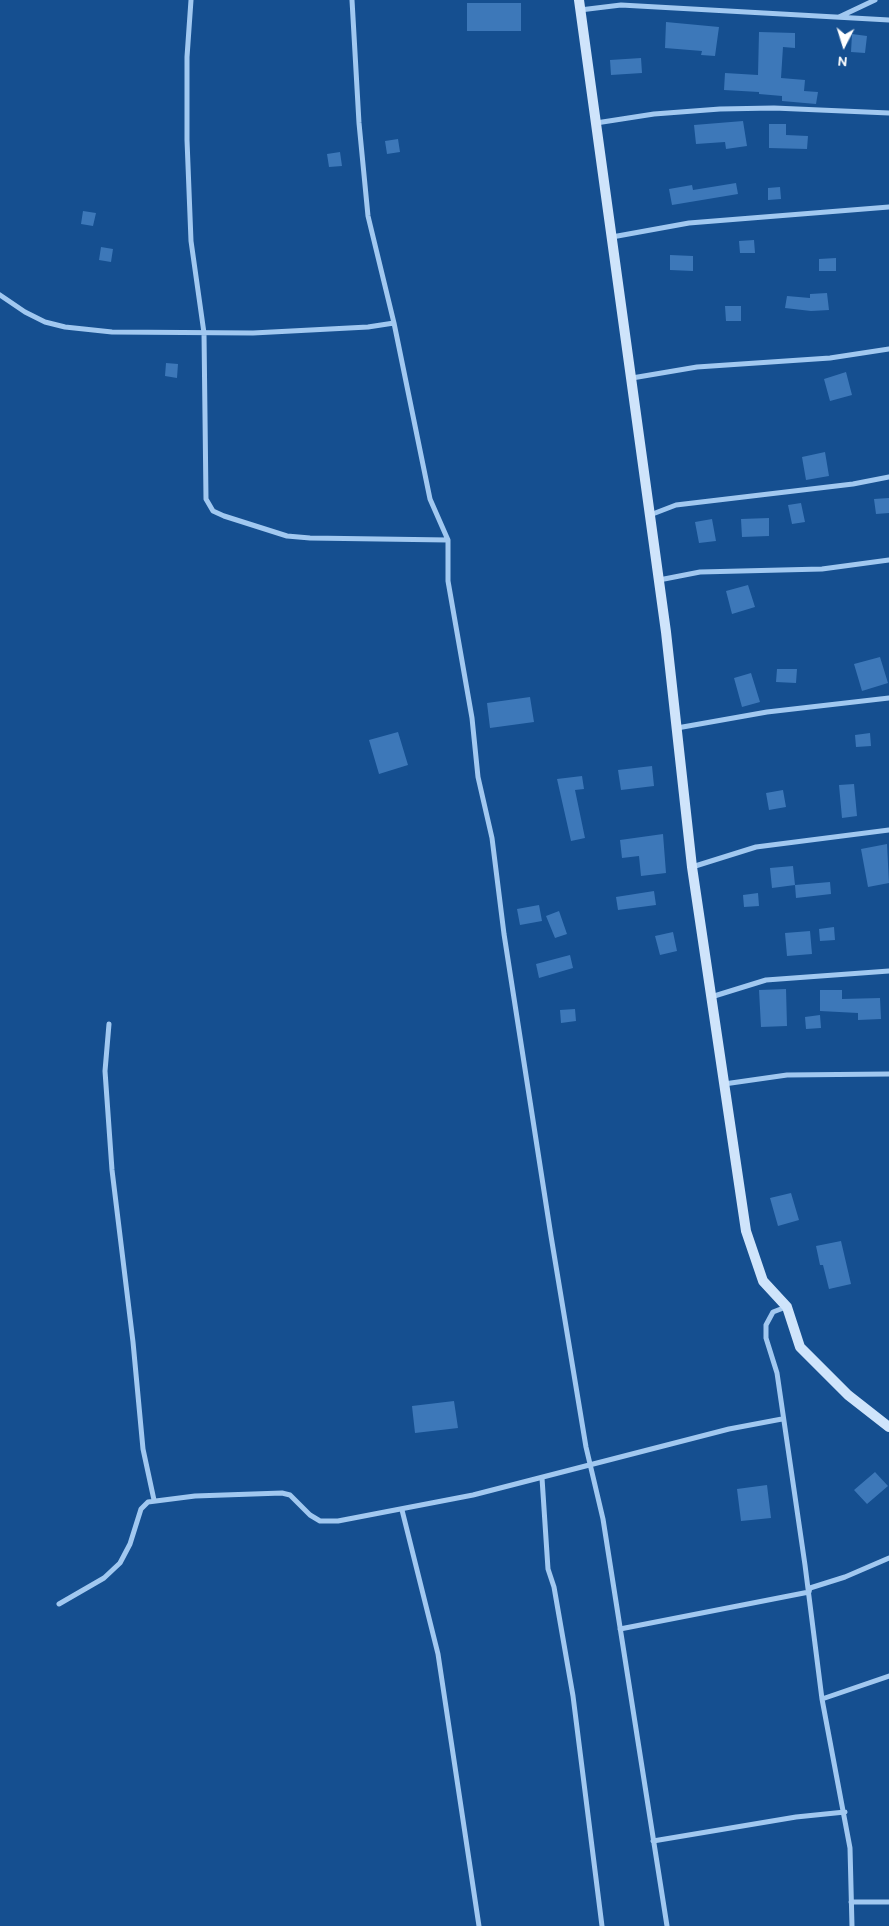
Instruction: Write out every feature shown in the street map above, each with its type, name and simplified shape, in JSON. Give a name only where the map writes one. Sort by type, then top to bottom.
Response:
[{"type":"main road","points":[[579,5],[659,580],[692,867],[746,1231],[764,1281],[787,1307],[800,1347],[848,1395],[889,1427]]},
{"type":"street","points":[[192,0],[187,57],[187,140],[191,241],[204,333],[206,499],[213,511],[286,536],[448,540]]},
{"type":"street","points":[[352,0],[357,98],[368,216],[394,323],[430,499],[448,540],[448,581],[473,726],[478,777],[492,838],[499,905],[529,1097],[590,1464],[603,1519],[667,1926]]},
{"type":"street","points":[[838,17],[875,0]]},
{"type":"street","points":[[579,5],[621,4],[889,20]]},
{"type":"street","points":[[596,123],[654,114],[774,108],[889,113]]},
{"type":"street","points":[[612,237],[689,223],[889,208]]},
{"type":"street","points":[[0,295],[38,319],[65,327],[112,332],[204,333],[344,329],[394,323]]},
{"type":"street","points":[[632,378],[697,367],[830,358],[889,349]]},
{"type":"street","points":[[650,515],[676,506],[853,484],[889,477]]},
{"type":"street","points":[[659,580],[700,572],[822,569],[889,560]]},
{"type":"street","points":[[677,728],[767,712],[889,698]]},
{"type":"street","points":[[692,867],[756,847],[889,830]]},
{"type":"street","points":[[711,997],[766,980],[889,971]]},
{"type":"street","points":[[109,1024],[105,1071],[112,1170],[144,1449],[154,1500]]},
{"type":"street","points":[[724,1084],[787,1075],[889,1074]]},
{"type":"street","points":[[787,1307],[773,1312],[766,1325],[766,1338],[777,1373],[782,1420],[809,1592],[822,1699],[850,1848],[852,1926]]},
{"type":"street","points":[[59,1604],[104,1578],[120,1563],[130,1544],[140,1509],[148,1502],[154,1500],[195,1496],[282,1493],[290,1495],[310,1515],[320,1520],[328,1522],[354,1520],[542,1478],[590,1464],[729,1430],[782,1420]]},
{"type":"street","points":[[542,1478],[548,1569],[554,1587],[574,1705],[602,1926]]},
{"type":"street","points":[[402,1510],[418,1565],[439,1663],[479,1926]]},
{"type":"street","points":[[620,1629],[809,1592],[810,1588],[845,1577],[889,1558]]},
{"type":"street","points":[[822,1699],[889,1676]]},
{"type":"street","points":[[653,1841],[796,1817],[844,1812]]},
{"type":"street","points":[[851,1902],[889,1902]]},
{"type":"building","points":[[467,3],[521,3],[521,31],[467,31]]},
{"type":"building","points":[[666,22],[719,27],[715,56],[701,55],[702,51],[665,48]]},
{"type":"building","points":[[759,32],[795,33],[795,48],[783,47],[781,78],[805,80],[804,91],[818,92],[816,104],[782,101],[782,96],[759,94],[759,92],[724,90],[725,73],[758,75]]},
{"type":"building","points":[[852,34],[867,36],[865,53],[851,52]]},
{"type":"building","points":[[641,58],[642,73],[611,75],[610,60]]},
{"type":"building","points":[[743,121],[747,146],[726,149],[725,142],[696,144],[694,125]]},
{"type":"building","points":[[769,124],[786,124],[786,135],[808,136],[807,149],[769,148]]},
{"type":"building","points":[[398,139],[400,152],[387,154],[385,141]]},
{"type":"building","points":[[340,152],[342,166],[329,167],[327,154]]},
{"type":"building","points":[[736,183],[738,194],[672,205],[669,189],[692,185],[693,190]]},
{"type":"building","points":[[780,187],[781,199],[768,200],[768,188]]},
{"type":"building","points":[[83,211],[96,213],[93,226],[81,224]]},
{"type":"building","points":[[754,240],[755,253],[740,253],[739,241]]},
{"type":"building","points":[[101,247],[113,249],[111,262],[99,260]]},
{"type":"building","points":[[670,255],[693,256],[693,271],[670,270]]},
{"type":"building","points":[[836,258],[836,271],[819,271],[819,259]]},
{"type":"building","points":[[827,293],[829,310],[811,311],[785,308],[787,296],[810,298],[810,294]]},
{"type":"building","points":[[725,306],[741,306],[741,321],[726,321]]},
{"type":"building","points":[[166,363],[178,364],[177,378],[165,376]]},
{"type":"building","points":[[846,372],[852,395],[830,401],[824,379]]},
{"type":"building","points":[[825,452],[829,476],[806,480],[802,457]]},
{"type":"building","points":[[889,498],[889,513],[876,514],[874,499]]},
{"type":"building","points":[[801,503],[805,522],[792,524],[788,505]]},
{"type":"building","points":[[769,518],[769,536],[742,537],[741,519]]},
{"type":"building","points":[[712,519],[716,541],[699,543],[695,522]]},
{"type":"building","points":[[748,585],[755,607],[732,614],[726,591]]},
{"type":"building","points":[[880,657],[888,683],[862,691],[854,664]]},
{"type":"building","points":[[777,669],[797,669],[796,683],[776,682]]},
{"type":"building","points":[[751,673],[760,702],[742,707],[734,678]]},
{"type":"building","points":[[530,697],[534,722],[490,728],[487,703]]},
{"type":"building","points":[[398,732],[408,765],[379,774],[369,740]]},
{"type":"building","points":[[870,733],[871,746],[856,747],[855,735]]},
{"type":"building","points":[[652,766],[654,786],[621,790],[618,770]]},
{"type":"building","points":[[582,776],[584,789],[575,790],[585,838],[571,841],[557,779]]},
{"type":"building","points":[[854,784],[857,816],[842,818],[839,785]]},
{"type":"building","points":[[783,790],[786,807],[769,810],[766,793]]},
{"type":"building","points":[[663,834],[666,873],[641,876],[639,856],[622,858],[620,840]]},
{"type":"building","points":[[887,844],[889,883],[868,887],[861,849]]},
{"type":"building","points":[[793,866],[795,885],[772,888],[770,868]]},
{"type":"building","points":[[830,882],[831,894],[796,898],[795,885]]},
{"type":"building","points":[[654,891],[656,905],[618,910],[616,897]]},
{"type":"building","points":[[758,893],[759,906],[744,907],[743,895]]},
{"type":"building","points":[[539,905],[542,921],[520,925],[517,909]]},
{"type":"building","points":[[559,911],[567,934],[555,938],[546,916]]},
{"type":"building","points":[[834,927],[835,940],[820,941],[819,929]]},
{"type":"building","points":[[810,931],[812,954],[787,956],[785,933]]},
{"type":"building","points":[[673,932],[677,951],[660,955],[655,936]]},
{"type":"building","points":[[570,955],[573,968],[539,978],[536,964]]},
{"type":"building","points":[[786,989],[787,1026],[761,1027],[759,990]]},
{"type":"building","points":[[820,990],[842,990],[842,999],[880,998],[881,1019],[858,1020],[858,1013],[820,1011]]},
{"type":"building","points":[[575,1009],[576,1021],[561,1023],[560,1010]]},
{"type":"building","points":[[820,1015],[821,1028],[806,1029],[805,1017]]},
{"type":"building","points":[[791,1193],[799,1220],[778,1226],[770,1198]]},
{"type":"building","points":[[841,1241],[851,1284],[829,1289],[823,1265],[820,1265],[816,1246]]},
{"type":"building","points":[[454,1401],[458,1428],[415,1433],[412,1406]]},
{"type":"building","points":[[875,1472],[888,1486],[867,1504],[854,1490]]},
{"type":"building","points":[[767,1485],[771,1518],[741,1521],[737,1489]]}]
